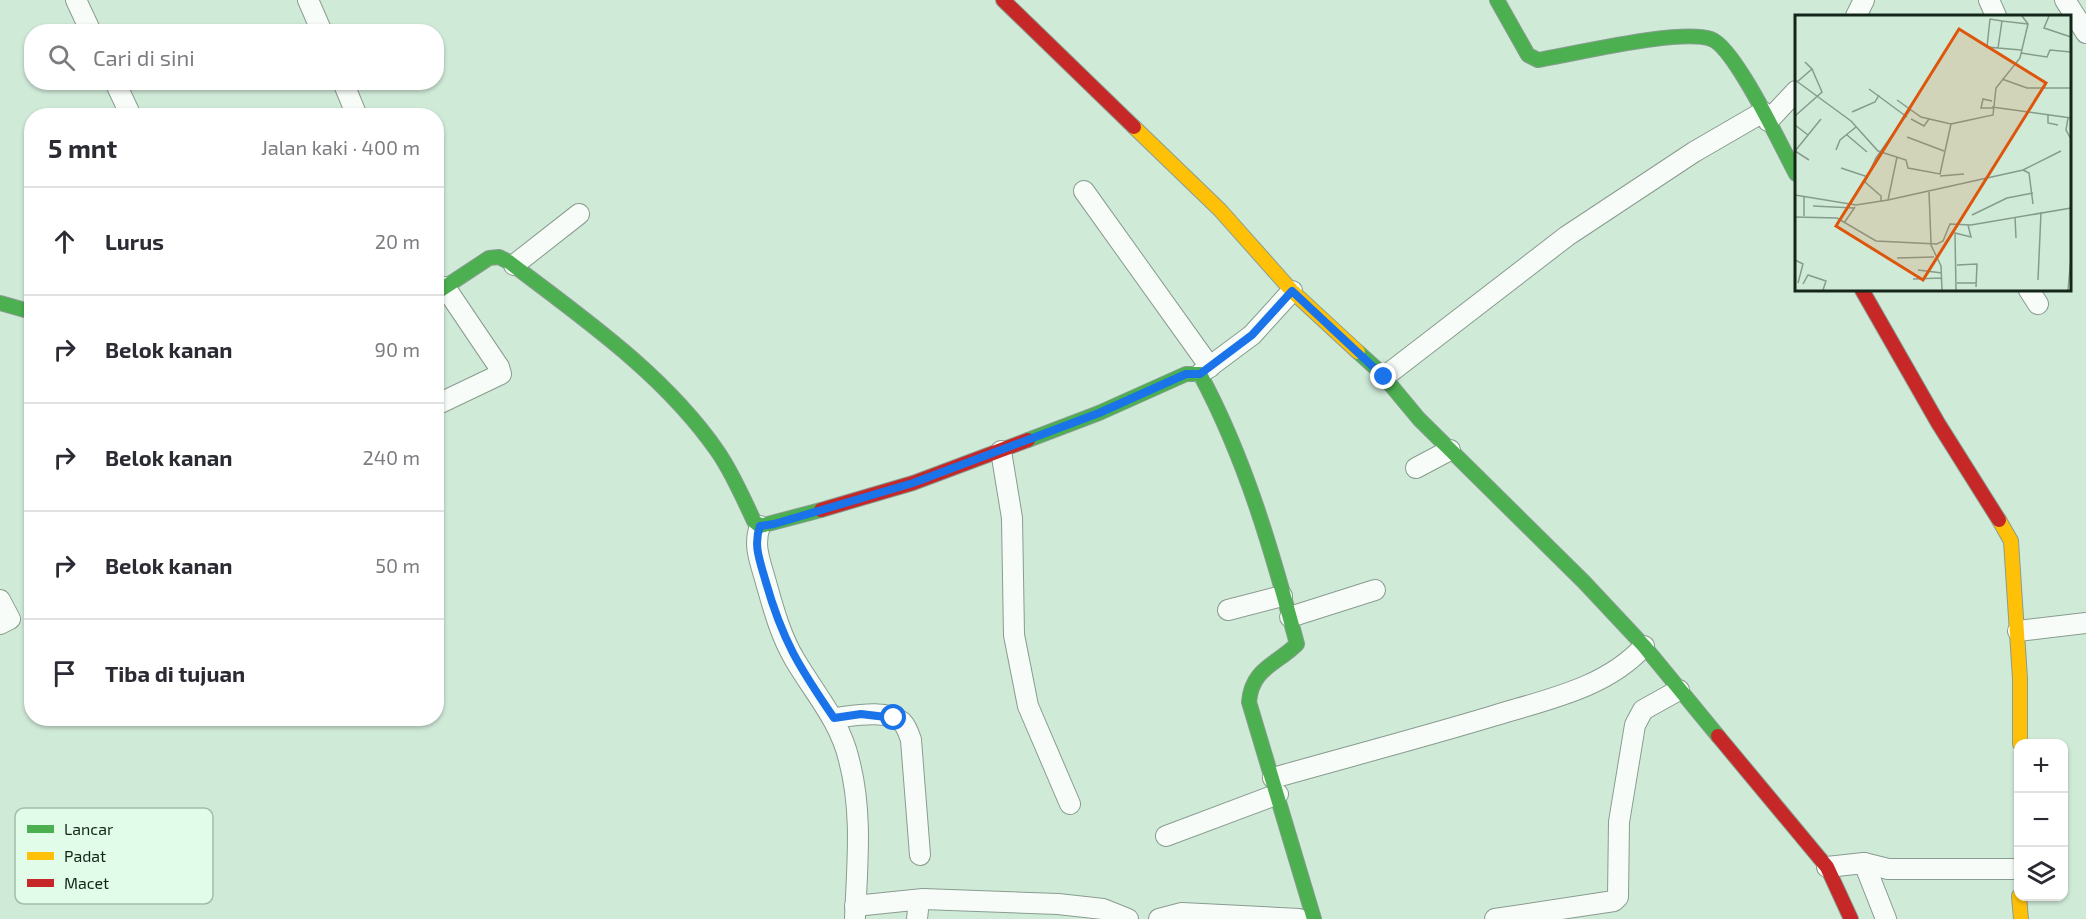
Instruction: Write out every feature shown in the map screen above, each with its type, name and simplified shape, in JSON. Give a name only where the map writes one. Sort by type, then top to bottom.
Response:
[{"type":"street","points":[[76,0],[87,24]]},
{"type":"street","points":[[308,0],[318,24]]},
{"type":"street","points":[[1003,0],[1220,210],[1292,291],[1384,377],[1419,419],[1584,582],[1644,646],[1827,867],[1851,919]]},
{"type":"street","points":[[1497,0],[1528,56],[1538,60],[1687,34],[1713,39],[1740,70],[1795,170]]},
{"type":"street","points":[[1856,15],[1864,0]]},
{"type":"street","points":[[1989,0],[1996,15]]},
{"type":"street","points":[[2065,0],[2086,33]]},
{"type":"street","points":[[119,90],[127,108]]},
{"type":"street","points":[[347,90],[354,108]]},
{"type":"street","points":[[1384,377],[1566,236],[1694,152],[1766,116],[1795,94]]},
{"type":"street","points":[[1084,191],[1205,371],[1231,436],[1273,556],[1282,596],[1297,644],[1288,655],[1255,676],[1249,689],[1249,702],[1314,919]]},
{"type":"street","points":[[514,265],[579,214]]},
{"type":"street","points":[[444,288],[489,258],[499,257],[514,265],[599,331],[684,412],[725,463],[759,529],[756,544],[772,608],[794,658],[830,712],[849,758],[858,802],[860,832],[855,913],[1058,904],[1103,909],[1128,919]]},
{"type":"street","points":[[759,529],[913,483],[1099,413],[1186,374],[1205,371],[1252,335],[1292,291]]},
{"type":"street","points":[[1863,291],[1938,423],[1989,501],[2011,542],[2018,631],[2020,739]]},
{"type":"street","points":[[444,294],[499,368],[501,374],[488,383],[444,402]]},
{"type":"street","points":[[0,303],[24,310]]},
{"type":"street","points":[[1416,468],[1450,450]]},
{"type":"street","points":[[1001,451],[1012,518],[1014,635],[1028,706],[1070,804]]},
{"type":"street","points":[[1290,617],[1375,590]]},
{"type":"street","points":[[1228,610],[1282,596]]},
{"type":"street","points":[[0,600],[10,619],[0,624]]},
{"type":"street","points":[[2018,631],[2086,623]]},
{"type":"street","points":[[1166,836],[1276,786],[1572,691],[1632,659],[1644,646]]},
{"type":"street","points":[[1495,919],[1563,914],[1614,901],[1618,897],[1619,822],[1635,725],[1643,710],[1679,690]]},
{"type":"street","points":[[830,712],[894,718],[905,726],[911,740],[920,855]]},
{"type":"street","points":[[1827,867],[1864,863],[1888,869],[2014,869]]},
{"type":"street","points":[[1864,863],[1886,919]]},
{"type":"street","points":[[2019,901],[2020,919]]},
{"type":"street","points":[[1159,919],[1182,913],[1299,919]]},
{"type":"traffic: fast","points":[[1497,0],[1528,55],[1538,60],[1653,39],[1696,36],[1711,39],[1721,46],[1745,78],[1795,172]]},
{"type":"traffic: fast","points":[[444,288],[489,258],[499,257],[509,262],[594,326],[673,398],[718,452],[754,521],[760,526],[821,510]]},
{"type":"traffic: fast","points":[[0,303],[24,310]]},
{"type":"traffic: fast","points":[[1358,352],[1379,371],[1419,419],[1584,582],[1644,646],[1718,736]]},
{"type":"traffic: fast","points":[[1028,440],[1099,413],[1186,374],[1200,374],[1231,439],[1256,506],[1297,644],[1260,674],[1251,691],[1249,702],[1314,919]]},
{"type":"traffic: slow","points":[[1134,127],[1220,210],[1292,291],[1358,352]]},
{"type":"traffic: slow","points":[[1999,520],[2011,541],[2020,679],[2020,739]]},
{"type":"traffic: slow","points":[[2019,901],[2021,919]]},
{"type":"traffic: jam","points":[[1003,0],[1134,127]]},
{"type":"traffic: jam","points":[[1863,291],[1938,423],[1999,520]]},
{"type":"traffic: jam","points":[[821,510],[913,483],[1028,440]]},
{"type":"traffic: jam","points":[[1718,736],[1827,867],[1851,919]]},
{"type":"route","points":[[894,718],[861,714],[834,718],[808,682],[784,639],[772,608],[756,544],[760,526],[767,526],[913,483],[1099,413],[1186,374],[1200,374],[1252,335],[1292,291],[1384,377]]}]
